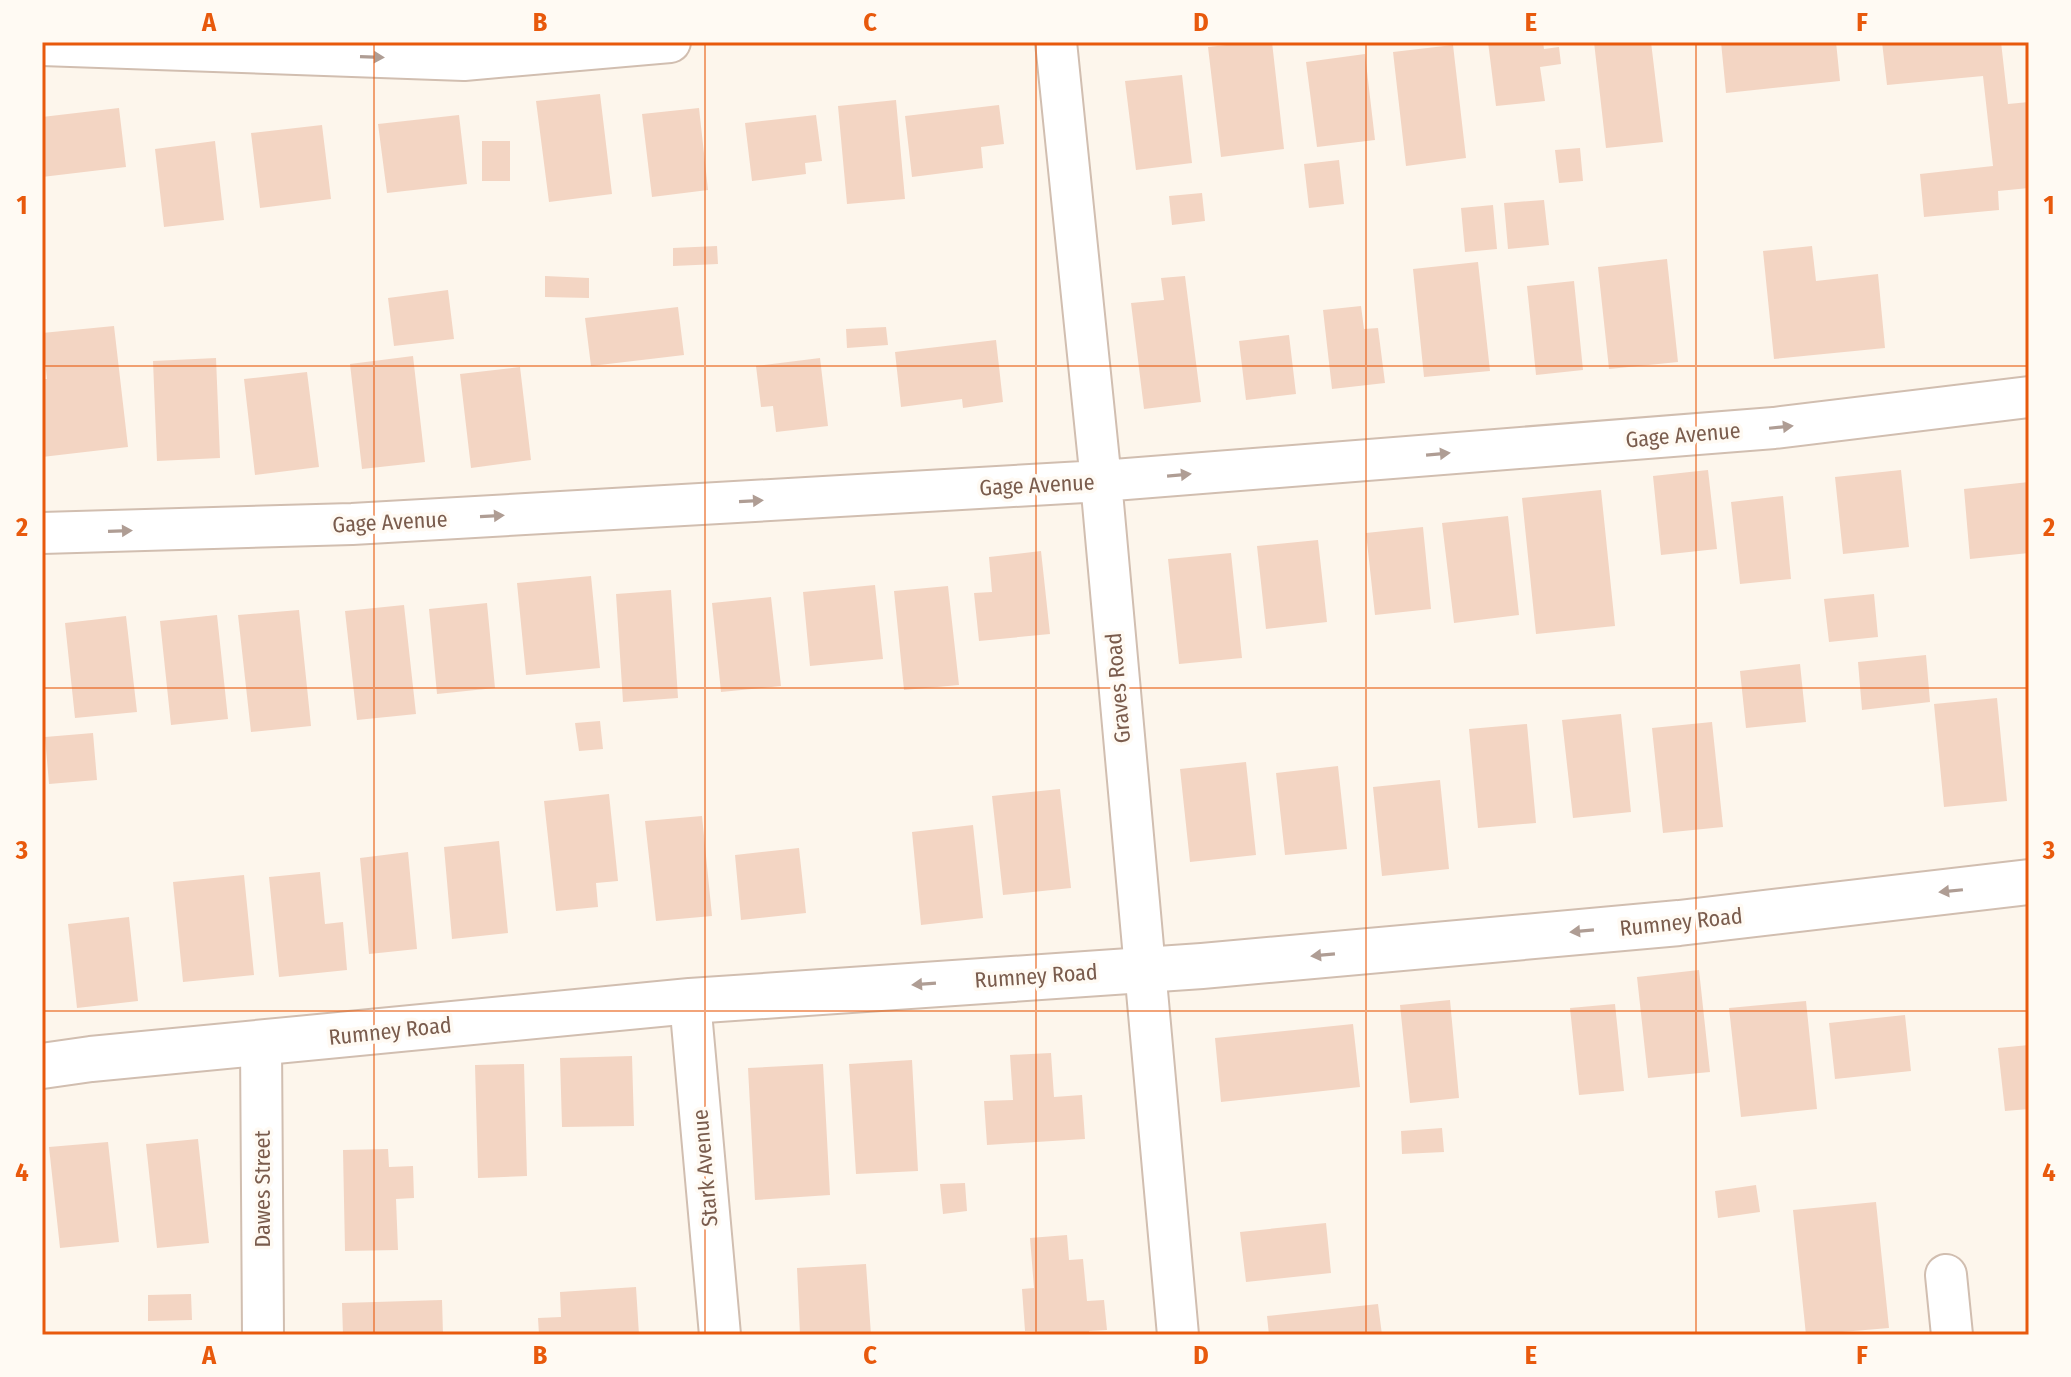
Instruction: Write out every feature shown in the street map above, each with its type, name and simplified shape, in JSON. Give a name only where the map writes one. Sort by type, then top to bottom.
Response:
[{"type":"street","points":[[42,45],[464,60],[670,42]]},
{"type":"street","name":"Graves Road","points":[[1056,42],[1101,481],[1178,1335]]},
{"type":"street","name":"Gage Avenue","points":[[42,533],[352,524],[1101,481],[1774,428],[2029,397]]},
{"type":"street","name":"Rumney Road","points":[[42,1066],[690,1001],[1214,965],[1692,921],[2029,882]]},
{"type":"street","name":"Stark Avenue","points":[[690,1001],[720,1335]]},
{"type":"street","name":"Dawes Street","points":[[261,1044],[263,1335]]},
{"type":"street","points":[[1946,1275],[1952,1335]]},
{"type":"building","points":[[1272,42],[1284,149],[1221,157],[1208,47]]},
{"type":"building","points":[[1488,42],[1543,42],[1544,49],[1559,47],[1561,64],[1540,67],[1545,101],[1496,106]]},
{"type":"building","points":[[1594,42],[1651,42],[1663,142],[1606,148]]},
{"type":"building","points":[[1721,42],[1836,42],[1840,81],[1726,93]]},
{"type":"building","points":[[1882,42],[2001,42],[2008,104],[2029,102],[2029,188],[1998,191],[1999,210],[1924,217],[1920,174],[1993,166],[1983,76],[1887,85]]},
{"type":"building","points":[[1453,45],[1466,158],[1406,166],[1393,52]]},
{"type":"building","points":[[1365,54],[1375,140],[1317,147],[1306,62]]},
{"type":"building","points":[[1182,75],[1192,163],[1136,170],[1125,81]]},
{"type":"building","points":[[600,94],[612,194],[549,202],[536,101]]},
{"type":"building","points":[[896,100],[905,199],[847,204],[838,106]]},
{"type":"building","points":[[999,105],[1004,144],[981,147],[983,168],[912,177],[905,116]]},
{"type":"building","points":[[119,108],[126,167],[42,177],[42,117]]},
{"type":"building","points":[[699,108],[708,190],[652,197],[642,114]]},
{"type":"building","points":[[459,115],[467,184],[387,193],[378,124]]},
{"type":"building","points":[[816,115],[822,161],[805,163],[806,174],[752,181],[745,123]]},
{"type":"building","points":[[322,125],[331,199],[260,208],[251,133]]},
{"type":"building","points":[[215,141],[224,220],[164,227],[155,149]]},
{"type":"building","points":[[482,141],[510,141],[510,181],[482,181]]},
{"type":"building","points":[[1580,148],[1583,181],[1559,183],[1555,150]]},
{"type":"building","points":[[1339,160],[1344,204],[1309,208],[1304,164]]},
{"type":"building","points":[[1202,193],[1205,221],[1172,225],[1169,196]]},
{"type":"building","points":[[1544,200],[1549,245],[1508,249],[1504,203]]},
{"type":"building","points":[[1493,205],[1497,249],[1465,252],[1461,208]]},
{"type":"building","points":[[717,246],[718,264],[673,266],[673,248]]},
{"type":"building","points":[[1812,246],[1816,281],[1878,274],[1885,348],[1774,359],[1763,251]]},
{"type":"building","points":[[1667,259],[1678,362],[1609,369],[1598,267]]},
{"type":"building","points":[[1478,262],[1490,371],[1424,377],[1413,269]]},
{"type":"building","points":[[545,276],[589,278],[589,298],[545,297]]},
{"type":"building","points":[[1185,276],[1201,402],[1144,409],[1131,303],[1164,300],[1161,278]]},
{"type":"building","points":[[1574,281],[1583,370],[1536,375],[1527,286]]},
{"type":"building","points":[[448,290],[454,339],[394,346],[388,298]]},
{"type":"building","points":[[1361,306],[1364,329],[1378,328],[1385,383],[1332,389],[1323,310]]},
{"type":"building","points":[[678,307],[684,355],[591,366],[585,318]]},
{"type":"building","points":[[114,326],[128,447],[42,457],[42,379],[47,379],[42,333]]},
{"type":"building","points":[[886,327],[888,345],[847,348],[846,329]]},
{"type":"building","points":[[1289,335],[1296,394],[1246,400],[1239,341]]},
{"type":"building","points":[[996,340],[1003,402],[963,408],[962,399],[901,407],[895,352]]},
{"type":"building","points":[[413,356],[425,462],[362,469],[350,364]]},
{"type":"building","points":[[216,358],[220,458],[157,461],[153,361]]},
{"type":"building","points":[[820,358],[828,426],[776,432],[773,406],[761,407],[756,366]]},
{"type":"building","points":[[520,367],[531,460],[471,468],[460,374]]},
{"type":"building","points":[[307,372],[319,467],[255,475],[244,379]]},
{"type":"building","points":[[1708,470],[1717,549],[1661,555],[1653,476]]},
{"type":"building","points":[[1901,470],[1909,547],[1843,554],[1835,477]]},
{"type":"building","points":[[2029,482],[2029,553],[1970,559],[1964,489]]},
{"type":"building","points":[[1601,490],[1615,626],[1536,634],[1522,498]]},
{"type":"building","points":[[1783,496],[1791,579],[1740,584],[1731,502]]},
{"type":"building","points":[[1508,516],[1519,615],[1454,623],[1442,523]]},
{"type":"building","points":[[1423,527],[1431,609],[1375,615],[1366,533]]},
{"type":"building","points":[[1318,540],[1327,622],[1266,629],[1257,546]]},
{"type":"building","points":[[1041,551],[1050,634],[979,641],[974,593],[992,592],[989,557]]},
{"type":"building","points":[[1231,553],[1242,658],[1179,664],[1168,559]]},
{"type":"building","points":[[591,576],[600,668],[526,675],[517,583]]},
{"type":"building","points":[[875,585],[883,659],[810,666],[803,592]]},
{"type":"building","points":[[948,586],[959,685],[904,690],[894,591]]},
{"type":"building","points":[[671,590],[678,698],[623,702],[616,594]]},
{"type":"building","points":[[1874,594],[1878,637],[1829,642],[1824,599]]},
{"type":"building","points":[[771,597],[781,686],[721,692],[712,603]]},
{"type":"building","points":[[487,603],[495,688],[437,694],[429,609]]},
{"type":"building","points":[[404,605],[416,714],[357,720],[345,611]]},
{"type":"building","points":[[299,610],[311,726],[251,732],[238,615]]},
{"type":"building","points":[[217,615],[228,719],[171,725],[160,621]]},
{"type":"building","points":[[126,616],[137,712],[75,718],[65,623]]},
{"type":"building","points":[[1926,655],[1930,702],[1862,710],[1858,662]]},
{"type":"building","points":[[1800,664],[1806,722],[1746,728],[1740,671]]},
{"type":"building","points":[[1997,698],[2007,801],[1944,807],[1934,704]]},
{"type":"building","points":[[1621,714],[1631,812],[1573,818],[1562,720]]},
{"type":"building","points":[[600,721],[603,749],[579,751],[575,723]]},
{"type":"building","points":[[1712,722],[1723,827],[1663,833],[1652,728]]},
{"type":"building","points":[[1527,724],[1536,823],[1478,828],[1469,729]]},
{"type":"building","points":[[93,733],[97,780],[49,784],[45,737]]},
{"type":"building","points":[[1246,762],[1256,855],[1190,862],[1180,769]]},
{"type":"building","points":[[1338,766],[1347,849],[1285,855],[1276,773]]},
{"type":"building","points":[[1440,780],[1449,869],[1382,876],[1373,787]]},
{"type":"building","points":[[1060,789],[1071,888],[1003,895],[992,796]]},
{"type":"building","points":[[609,794],[618,881],[596,883],[598,907],[556,911],[544,801]]},
{"type":"building","points":[[702,816],[712,916],[656,921],[645,821]]},
{"type":"building","points":[[973,825],[983,918],[921,925],[912,832]]},
{"type":"building","points":[[499,841],[508,933],[452,939],[444,847]]},
{"type":"building","points":[[799,848],[806,913],[741,920],[735,855]]},
{"type":"building","points":[[408,852],[417,949],[369,954],[360,858]]},
{"type":"building","points":[[320,872],[325,924],[343,922],[347,970],[279,977],[269,877]]},
{"type":"building","points":[[244,875],[254,975],[183,982],[173,882]]},
{"type":"building","points":[[129,917],[138,1001],[77,1008],[68,924]]},
{"type":"building","points":[[1699,970],[1710,1072],[1648,1078],[1637,977]]},
{"type":"building","points":[[1450,1000],[1459,1098],[1410,1103],[1400,1005]]},
{"type":"building","points":[[1806,1001],[1817,1109],[1741,1117],[1729,1008]]},
{"type":"building","points":[[1615,1004],[1624,1091],[1579,1095],[1570,1008]]},
{"type":"building","points":[[1905,1015],[1911,1071],[1835,1079],[1829,1023]]},
{"type":"building","points":[[1353,1024],[1360,1087],[1221,1102],[1215,1038]]},
{"type":"building","points":[[2029,1045],[2029,1109],[2005,1111],[1998,1048]]},
{"type":"building","points":[[1051,1053],[1054,1097],[1082,1095],[1085,1139],[987,1145],[984,1101],[1013,1100],[1010,1055]]},
{"type":"building","points":[[632,1056],[634,1126],[562,1127],[560,1058]]},
{"type":"building","points":[[912,1060],[918,1171],[856,1174],[849,1064]]},
{"type":"building","points":[[524,1064],[527,1176],[478,1178],[475,1065]]},
{"type":"building","points":[[823,1064],[830,1195],[755,1200],[748,1068]]},
{"type":"building","points":[[1442,1128],[1444,1152],[1402,1154],[1401,1131]]},
{"type":"building","points":[[198,1139],[209,1243],[157,1248],[146,1144]]},
{"type":"building","points":[[108,1142],[119,1242],[60,1248],[49,1147]]},
{"type":"building","points":[[388,1149],[389,1167],[413,1166],[414,1198],[396,1199],[398,1250],[345,1251],[343,1150]]},
{"type":"building","points":[[965,1183],[967,1211],[943,1214],[940,1184]]},
{"type":"building","points":[[1756,1185],[1760,1212],[1718,1218],[1715,1191]]},
{"type":"building","points":[[1876,1202],[1889,1328],[1806,1335],[1793,1210]]},
{"type":"building","points":[[1326,1223],[1331,1273],[1246,1282],[1240,1232]]},
{"type":"building","points":[[1067,1235],[1069,1260],[1083,1259],[1087,1301],[1104,1300],[1107,1330],[1089,1331],[1089,1335],[1038,1335],[1037,1331],[1025,1331],[1022,1289],[1034,1288],[1030,1238]]},
{"type":"building","points":[[866,1264],[871,1335],[800,1335],[797,1268]]},
{"type":"building","points":[[636,1287],[639,1335],[539,1335],[538,1318],[561,1317],[560,1292]]},
{"type":"building","points":[[191,1294],[192,1320],[148,1321],[148,1295]]},
{"type":"building","points":[[442,1300],[443,1335],[343,1335],[342,1303]]},
{"type":"building","points":[[1378,1304],[1382,1335],[1269,1335],[1267,1316]]}]
